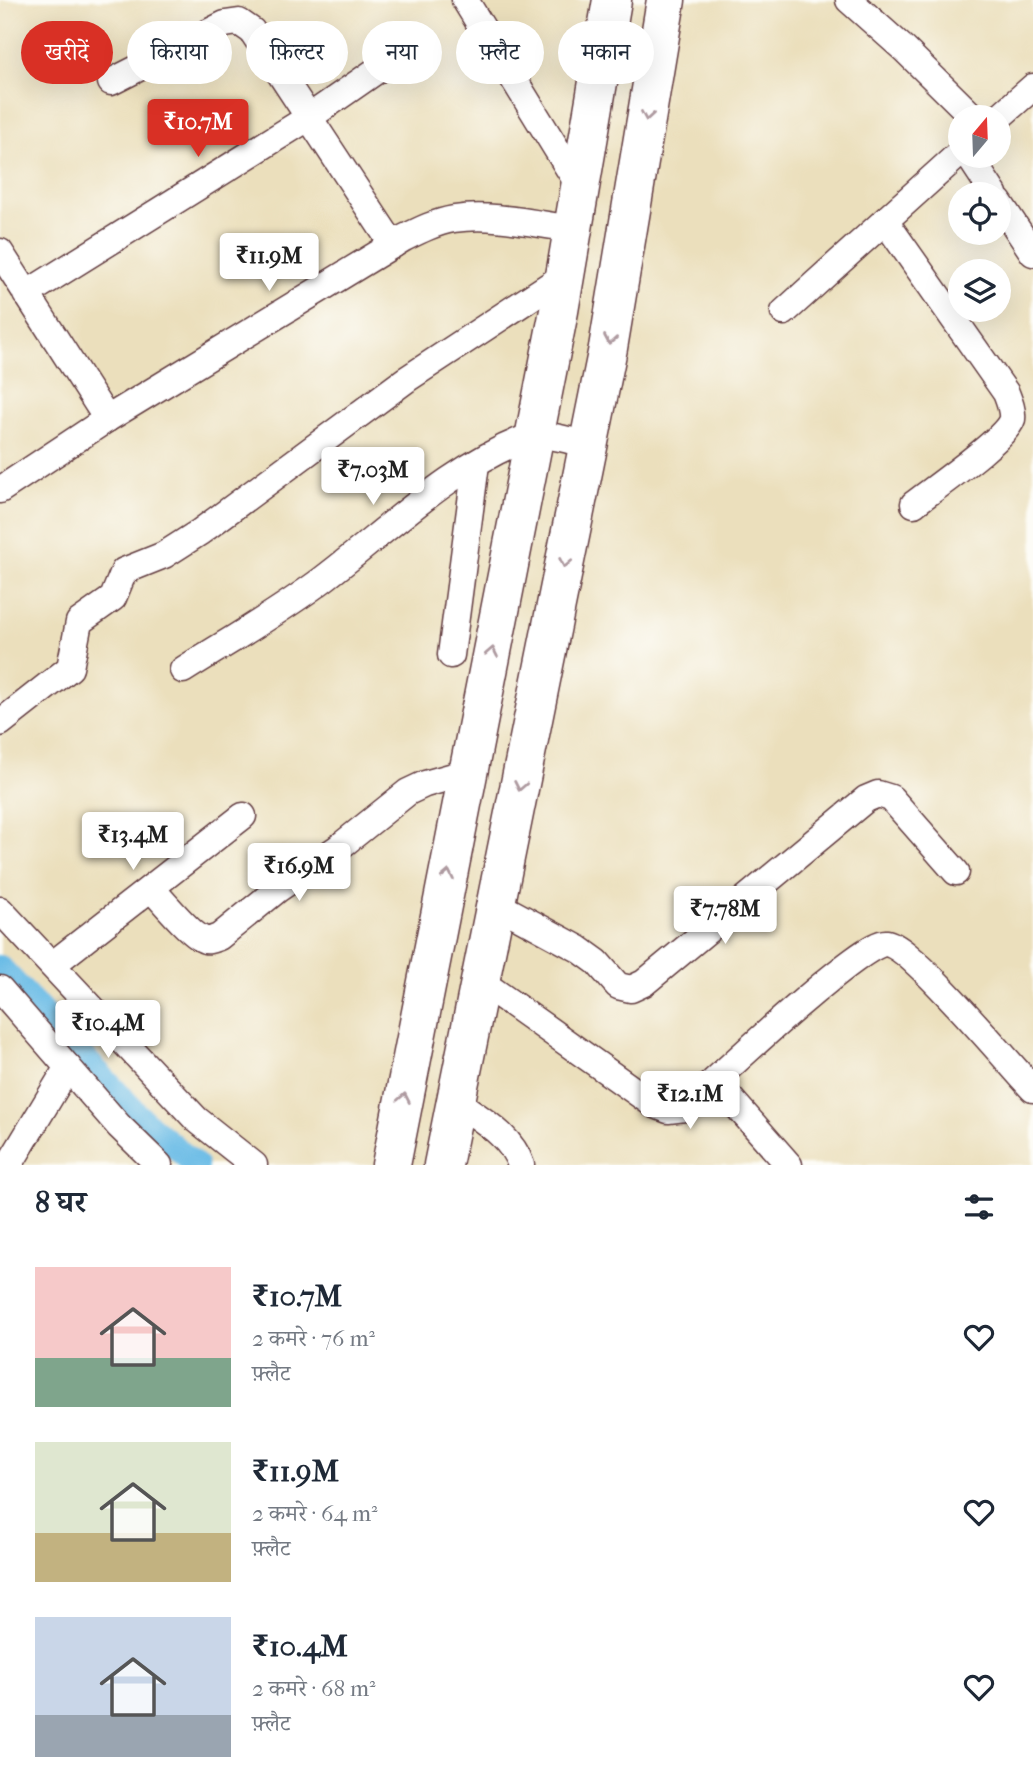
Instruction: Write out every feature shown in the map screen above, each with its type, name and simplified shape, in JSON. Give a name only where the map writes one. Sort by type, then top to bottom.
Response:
[{"type":"highway","points":[[391,1165],[535,434],[612,0]]},
{"type":"highway","points":[[449,1142],[608,348],[666,0]]},
{"type":"street","points":[[465,0],[580,187]]},
{"type":"street","points":[[849,0],[961,105]]},
{"type":"street","points":[[113,81],[225,23],[239,22],[252,31],[393,245]]},
{"type":"street","points":[[26,294],[308,118],[362,81]]},
{"type":"street","points":[[1012,106],[1033,87]]},
{"type":"street","points":[[784,312],[948,164]]},
{"type":"street","points":[[0,489],[107,419],[393,245],[429,226],[453,219],[483,217],[573,229]]},
{"type":"street","points":[[885,220],[1006,393],[1011,406],[1012,420],[997,439],[914,504]]},
{"type":"street","points":[[1011,220],[1033,253]]},
{"type":"street","points":[[0,252],[107,419]]},
{"type":"street","points":[[0,723],[71,668],[79,622],[113,598],[124,571],[164,555],[200,532],[407,379],[565,275]]},
{"type":"street","points":[[183,670],[295,599],[416,504],[476,464],[535,434],[589,445]]},
{"type":"street","points":[[451,656],[476,464]]},
{"type":"street","points":[[151,888],[201,939],[219,937],[278,889],[338,848],[408,792],[425,784],[468,772]]},
{"type":"street","points":[[496,904],[579,949],[597,962],[618,986],[631,989],[644,983],[866,799],[878,794],[891,798],[956,872]]},
{"type":"street","points":[[52,965],[243,816]]},
{"type":"street","points":[[0,910],[196,1119],[254,1165]]},
{"type":"street","points":[[480,981],[653,1104],[668,1110],[685,1108],[846,966],[877,944],[887,943],[897,946],[928,975],[1033,1089]]},
{"type":"street","points":[[0,989],[119,1126],[159,1165]]},
{"type":"street","points":[[9,1165],[68,1067]]},
{"type":"street","points":[[715,1080],[789,1165]]},
{"type":"street","points":[[449,1142],[503,1136],[515,1149],[521,1165]]},
{"type":"waterway","points":[[0,967],[144,1121],[196,1165]]}]
